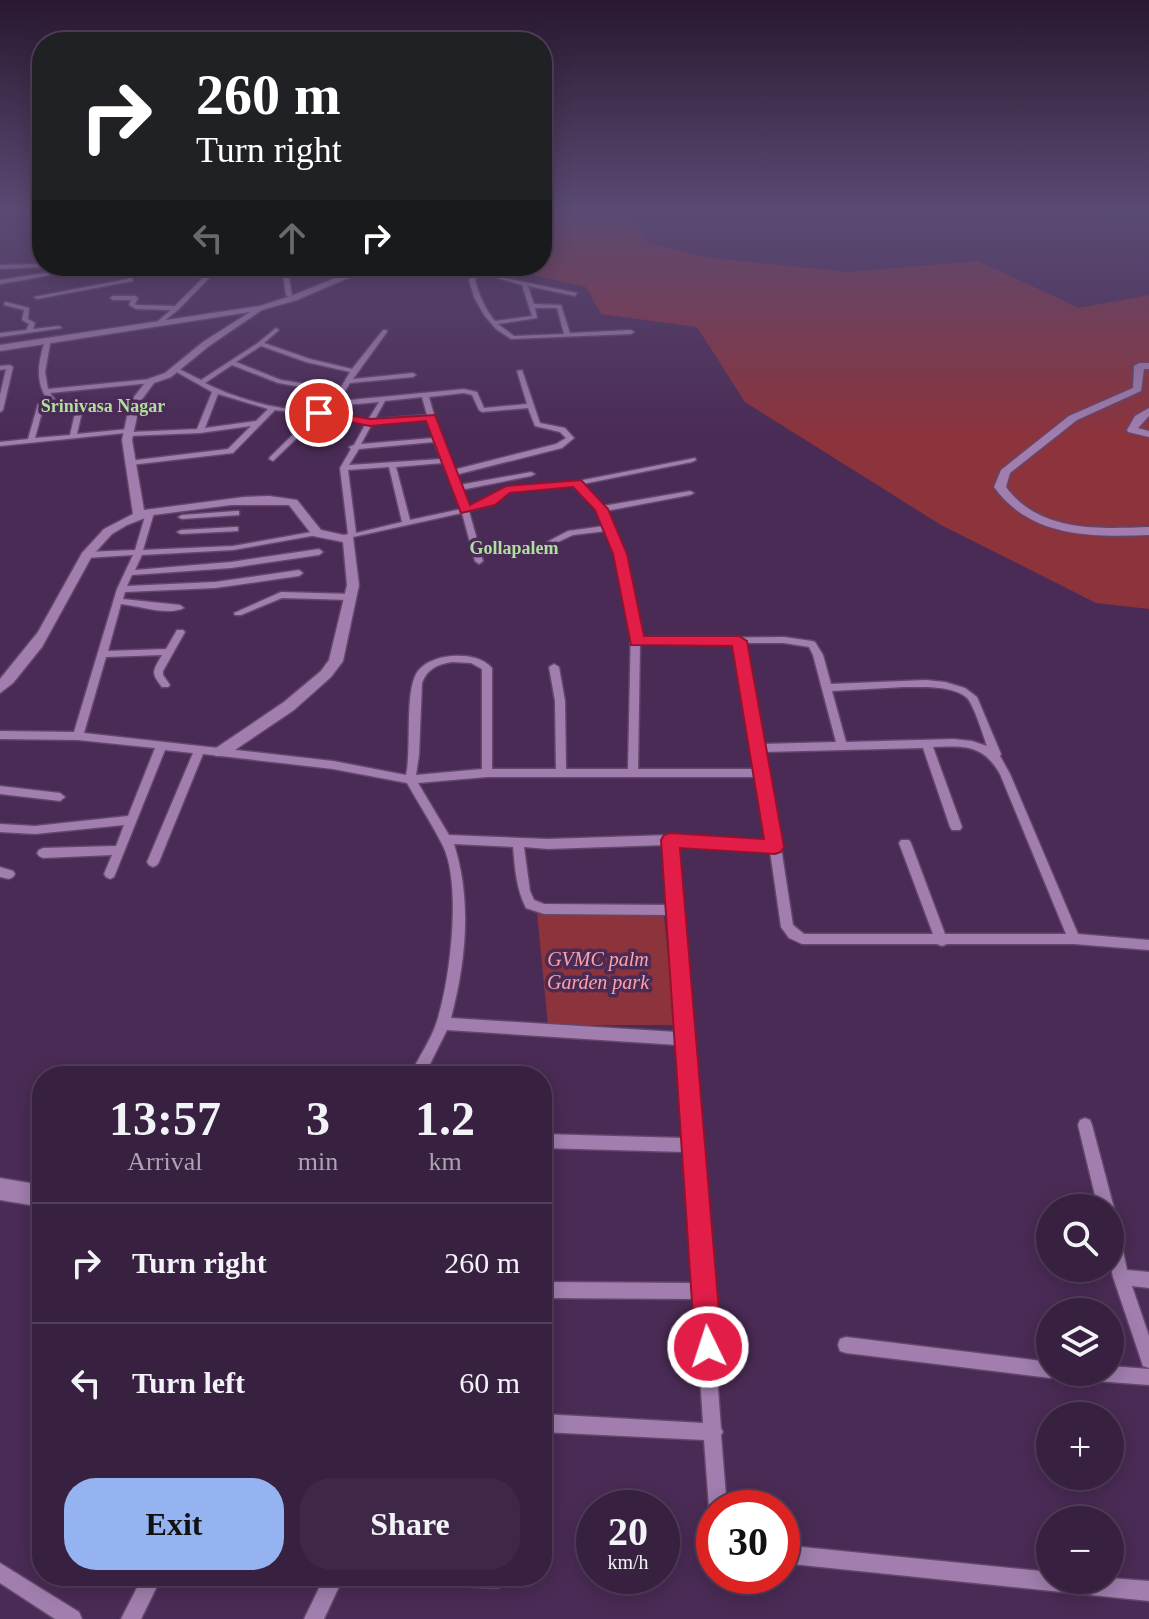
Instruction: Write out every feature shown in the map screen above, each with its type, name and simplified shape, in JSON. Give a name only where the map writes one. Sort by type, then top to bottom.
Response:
[{"type":"street","points":[[37,297],[100,286]]},
{"type":"street","points":[[161,321],[199,286]]},
{"type":"street","points":[[289,286],[289,295]]},
{"type":"street","points":[[48,341],[260,306],[312,286]]},
{"type":"street","points":[[0,346],[260,306],[317,286]]},
{"type":"street","points":[[473,286],[474,293],[494,323],[505,335],[513,338],[631,332]]},
{"type":"street","points":[[494,323],[534,318],[525,286]]},
{"type":"street","points":[[533,286],[575,294]]},
{"type":"street","points":[[113,298],[135,298],[133,306],[177,308]]},
{"type":"street","points":[[3,304],[27,309],[25,320],[32,323],[29,331]]},
{"type":"street","points":[[46,391],[151,381],[175,369],[260,306]]},
{"type":"street","points":[[532,306],[559,306],[568,336]]},
{"type":"street","points":[[0,335],[59,328]]},
{"type":"street","points":[[202,382],[276,330]]},
{"type":"street","points":[[334,404],[340,391],[385,331]]},
{"type":"street","points":[[48,341],[41,366],[46,391],[52,399],[79,412],[73,437]]},
{"type":"street","points":[[260,344],[308,361],[354,371]]},
{"type":"street","points":[[232,363],[280,382],[340,391]]},
{"type":"street","points":[[1149,366],[1139,366],[1138,389],[1073,418],[1005,472],[1000,487],[1022,510],[1063,528],[1109,533],[1149,531]]},
{"type":"street","points":[[0,368],[10,367],[0,410]]},
{"type":"street","points":[[175,369],[216,391],[273,408],[370,422],[431,417]]},
{"type":"street","points":[[452,473],[559,446],[570,438],[562,430],[537,425],[520,371]]},
{"type":"street","points":[[347,381],[413,375]]},
{"type":"street","points":[[78,736],[121,589],[138,554],[144,514],[131,463],[128,433],[135,402],[151,381]]},
{"type":"street","points":[[200,431],[216,391]]},
{"type":"street","points":[[273,459],[315,412],[334,404],[471,392],[477,396],[479,407],[487,411],[531,406]]},
{"type":"street","points":[[425,396],[437,440],[465,510],[479,561]]},
{"type":"street","points":[[31,440],[41,404],[52,399]]},
{"type":"street","points":[[221,752],[289,706],[332,668],[339,652],[351,597],[353,567],[344,468],[353,447],[382,402]]},
{"type":"street","points":[[131,463],[230,451],[273,408]]},
{"type":"street","points":[[1149,411],[1139,418],[1132,430],[1149,434]]},
{"type":"street","points":[[0,444],[128,433],[200,431],[256,423]]},
{"type":"street","points":[[353,447],[437,440]]},
{"type":"street","points":[[86,555],[233,548],[317,533],[349,536],[465,510],[490,502],[506,490],[576,483],[692,460]]},
{"type":"street","points":[[344,468],[446,461]]},
{"type":"street","points":[[392,465],[406,522]]},
{"type":"street","points":[[457,488],[531,474]]},
{"type":"street","points":[[576,483],[601,509],[620,554],[636,625],[633,771]]},
{"type":"street","points":[[601,509],[690,493]]},
{"type":"street","points":[[0,688],[34,650],[86,555],[99,539],[144,514],[293,502],[317,533]]},
{"type":"street","points":[[182,517],[236,507]]},
{"type":"street","points":[[233,548],[236,507]]},
{"type":"street","points":[[509,550],[545,546],[571,533],[609,528]]},
{"type":"street","points":[[181,532],[235,529]]},
{"type":"street","points":[[129,573],[231,565],[319,552]]},
{"type":"street","points":[[121,589],[234,584],[299,573]]},
{"type":"street","points":[[238,613],[281,595],[351,597]]},
{"type":"street","points":[[118,601],[150,604],[162,609],[180,608]]},
{"type":"street","points":[[165,685],[158,671],[180,632]]},
{"type":"street","points":[[636,641],[795,640],[812,644],[842,745]]},
{"type":"street","points":[[739,641],[787,927],[793,934],[802,939],[1074,939],[1149,945]]},
{"type":"street","points":[[101,654],[169,652]]},
{"type":"street","points":[[422,1066],[443,1024],[455,978],[459,929],[449,846],[410,780],[415,765],[418,680],[427,667],[438,661],[482,662],[487,668],[487,773]]},
{"type":"street","points":[[554,667],[560,701],[561,772]]},
{"type":"street","points":[[827,688],[937,684],[966,689],[1074,939]]},
{"type":"street","points":[[0,735],[78,736],[333,765],[410,780],[487,773],[761,773]]},
{"type":"street","points":[[759,748],[927,744],[984,746],[997,758]]},
{"type":"street","points":[[927,744],[956,827]]},
{"type":"street","points":[[110,874],[161,747]]},
{"type":"street","points":[[153,862],[199,750]]},
{"type":"street","points":[[0,790],[60,797]]},
{"type":"street","points":[[0,828],[35,830],[132,820]]},
{"type":"street","points":[[444,839],[518,843],[670,840],[775,847]]},
{"type":"street","points":[[670,840],[687,1039],[717,1490]]},
{"type":"street","points":[[518,843],[524,891],[530,904],[544,909],[677,910]]},
{"type":"street","points":[[905,843],[942,941]]},
{"type":"street","points":[[43,853],[120,850]]},
{"type":"street","points":[[443,1024],[687,1039]]},
{"type":"street","points":[[1085,1125],[1102,1194]]},
{"type":"street","points":[[552,1141],[693,1145]]},
{"type":"street","points":[[0,1189],[32,1194]]},
{"type":"street","points":[[1124,1277],[1149,1280]]},
{"type":"street","points":[[1123,1282],[1149,1360]]},
{"type":"street","points":[[552,1290],[705,1291]]},
{"type":"street","points":[[846,1345],[1036,1368]]},
{"type":"street","points":[[1124,1375],[1149,1377]]},
{"type":"street","points":[[552,1424],[714,1432]]},
{"type":"street","points":[[800,1556],[1149,1591]]},
{"type":"street","points":[[0,1572],[72,1619]]},
{"type":"street","points":[[131,1619],[148,1586]]},
{"type":"street","points":[[314,1619],[330,1586]]},
{"type":"green space","points":[[580,286],[1031,286],[1079,308],[1149,295],[1149,609],[1096,603],[941,525],[745,402],[697,327],[601,314],[586,287]]},
{"type":"green space","name":"GVMC palm Garden park","points":[[537,913],[664,916],[675,1025],[548,1025]]},
{"type":"district","name":"Srinivasa Nagar","points":[[103,406]]},
{"type":"district","name":"Gollapalem","points":[[514,548]]},
{"type":"route","points":[[319,413],[370,422],[431,417],[465,510],[490,502],[506,490],[568,483],[580,485],[601,509],[620,554],[636,625],[636,641],[739,641],[775,847],[670,840],[708,1347]]}]
